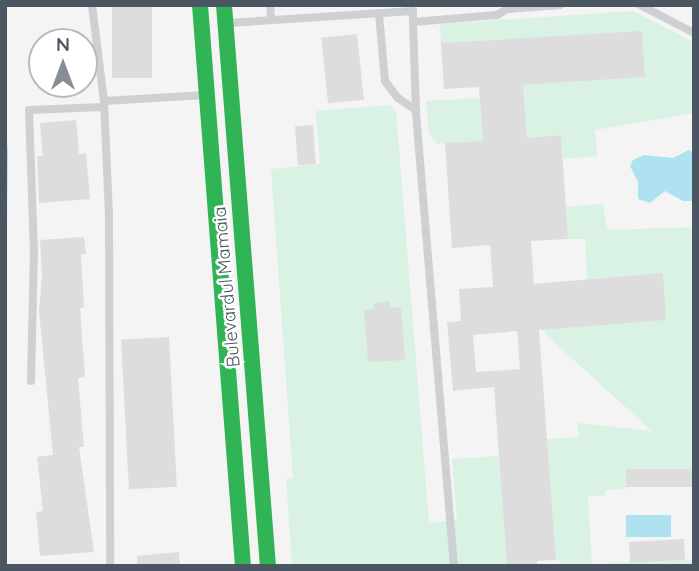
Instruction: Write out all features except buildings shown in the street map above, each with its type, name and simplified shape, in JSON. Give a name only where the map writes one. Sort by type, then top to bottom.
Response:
[{"type":"main road","name":"Bulevardul Mamaia","points":[[200,5],[243,566]]},
{"type":"main road","name":"Bulevardul Mamaia","points":[[224,5],[268,566]]},
{"type":"lane","points":[[92,5],[104,104],[110,228],[110,566]]},
{"type":"lane","points":[[270,5],[271,20]]},
{"type":"lane","points":[[413,22],[497,15],[507,7],[560,5]]},
{"type":"lane","points":[[640,5],[694,33]]},
{"type":"lane","points":[[225,23],[379,14],[413,8],[416,110],[454,566]]},
{"type":"lane","points":[[379,14],[385,81],[398,98],[416,110]]},
{"type":"lane","points":[[32,382],[34,253],[29,110],[206,95]]},
{"type":"green space","points":[[633,11],[694,42],[694,113],[595,130],[597,156],[563,159],[561,135],[527,138],[523,85],[645,77],[642,32],[441,43],[440,24]]},
{"type":"green space","points":[[480,98],[483,141],[438,144],[429,133],[426,101]]},
{"type":"green space","points":[[390,105],[396,111],[429,523],[457,520],[452,459],[499,456],[507,566],[292,566],[286,479],[293,478],[271,169],[320,164],[316,111]]},
{"type":"green space","points":[[603,204],[607,230],[694,227],[694,469],[626,472],[626,489],[605,490],[605,496],[588,496],[592,566],[561,566],[560,560],[556,560],[547,439],[579,437],[577,423],[652,431],[546,335],[545,329],[666,319],[662,274],[587,279],[585,239],[568,239],[566,207]]},
{"type":"green space","points":[[694,560],[694,566],[609,566],[609,563]]},
{"type":"water","points":[[5,121],[8,153],[5,362]]},
{"type":"water","points":[[689,150],[694,153],[694,201],[683,201],[665,191],[650,203],[638,199],[638,182],[630,166],[633,160],[644,155],[673,158]]},
{"type":"water","points":[[626,515],[671,515],[671,537],[626,537]]},
{"type":"traffic: fast","points":[[200,5],[243,566]]},
{"type":"traffic: fast","points":[[224,5],[268,566]]}]
